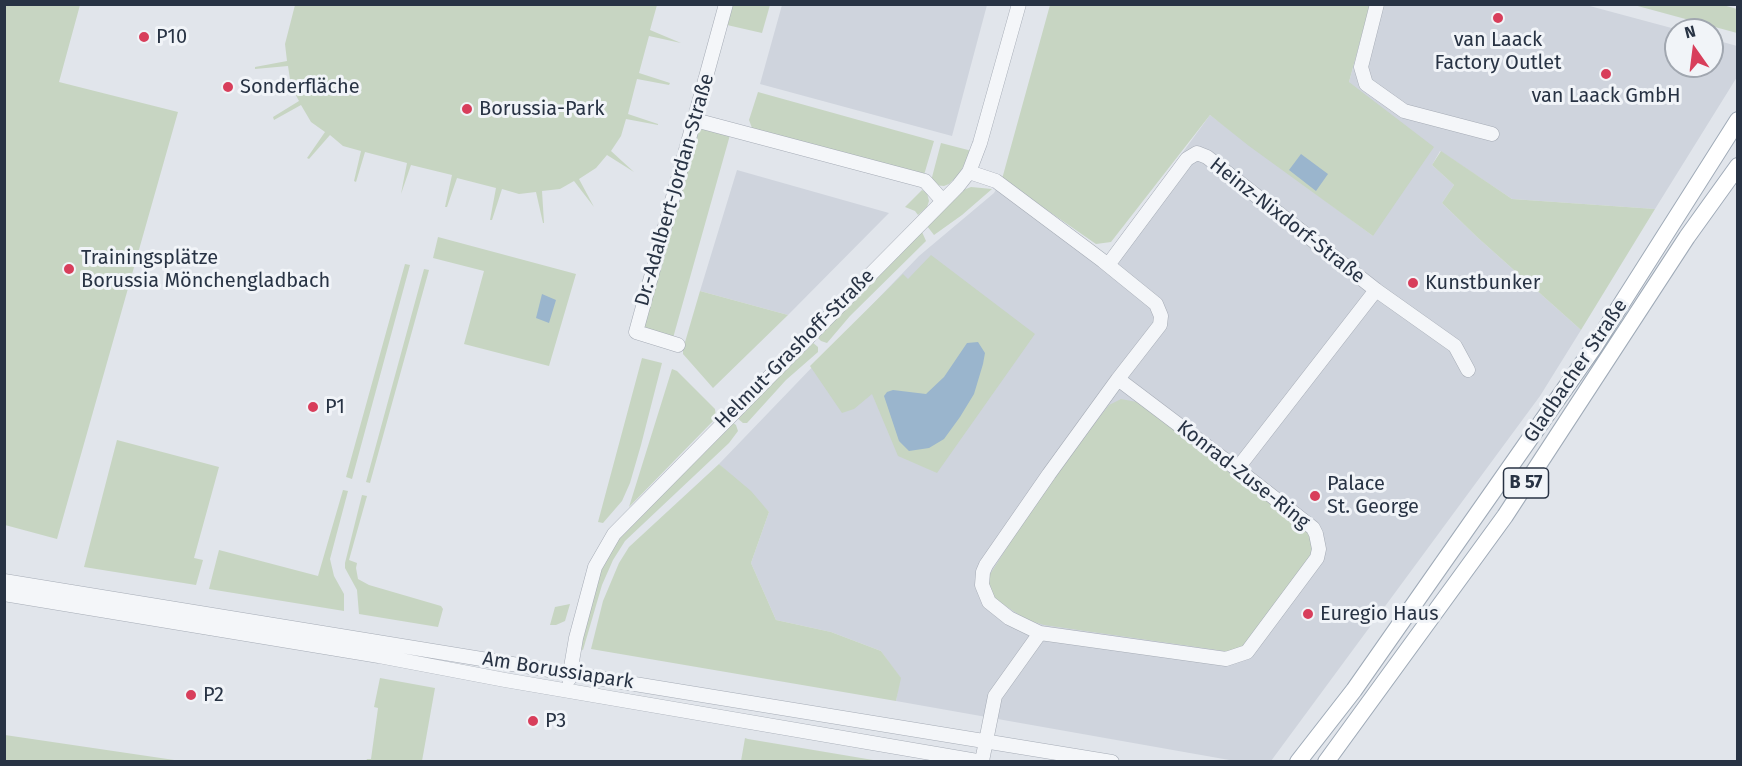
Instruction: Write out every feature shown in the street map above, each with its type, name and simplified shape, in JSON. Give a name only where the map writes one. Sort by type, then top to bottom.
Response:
[{"type":"main road","name":"Gladbacher Straße","points":[[1298,762],[1354,690],[1594,347],[1737,120]]},
{"type":"main road","name":"Gladbacher Straße","points":[[1326,762],[1505,516],[1687,237],[1737,166]]},
{"type":"street","name":"Dr.-Adalbert-Jordan-Straße","points":[[678,345],[636,332],[726,4]]},
{"type":"street","name":"Helmut-Grashoff-Straße","points":[[568,690],[576,638],[595,567],[614,534],[969,172],[980,143],[1019,4]]},
{"type":"street","points":[[1377,4],[1361,67],[1366,84],[1404,111],[1492,134]]},
{"type":"street","points":[[695,120],[925,181],[942,200]]},
{"type":"street","name":"Heinz-Nixdorf-Straße","points":[[1108,265],[1187,159],[1197,153],[1207,157],[1376,291],[1455,346],[1468,370]]},
{"type":"street","name":"Konrad-Zuse-Ring","points":[[969,172],[996,181],[1108,265],[1155,304],[1161,316],[1160,325],[1119,380],[1049,474],[986,565],[982,585],[989,602],[1009,618],[1040,633],[1226,659],[1246,652],[1317,558],[1319,549],[1313,528],[1119,380]]},
{"type":"street","name":"Heinz-Nixdorf-Straße","points":[[1237,469],[1376,291]]},
{"type":"street","name":"Am Borussiapark","points":[[4,581],[1112,762]]},
{"type":"street","name":"Am Borussiapark","points":[[4,594],[379,656],[982,761]]},
{"type":"street","points":[[982,761],[995,696],[1040,633]]},
{"type":"shaded area","points":[[782,5],[987,5],[952,136],[760,84]]},
{"type":"shaded area","points":[[1370,5],[1586,5],[1664,26],[1664,78],[1724,78],[1724,42],[1737,46],[1737,77],[1655,209],[1512,199],[1440,151],[1432,165],[1454,185],[1442,203],[1581,330],[1540,396],[1271,761],[1235,761],[896,701],[900,678],[881,651],[831,632],[776,620],[751,563],[769,512],[719,464],[919,256],[994,193],[1002,179],[1107,256],[1210,115],[1373,236],[1349,82]]},
{"type":"shaded area","points":[[737,170],[889,213],[788,315],[700,291]]},
{"type":"green space","name":"Trainingsplätze Borussia Mönchengladbach","points":[[4,5],[80,5],[59,82],[178,112],[57,539],[5,525]]},
{"type":"green space","name":"Borussia-Park","points":[[295,5],[657,5],[650,30],[681,43],[649,36],[639,73],[670,83],[669,85],[637,79],[628,114],[658,125],[626,119],[621,136],[611,151],[634,172],[607,155],[596,168],[579,179],[594,207],[574,181],[560,189],[542,191],[544,223],[536,192],[519,194],[502,189],[492,220],[490,220],[496,188],[457,178],[447,207],[445,207],[452,175],[411,165],[401,194],[407,163],[365,152],[356,182],[354,181],[361,151],[343,146],[330,135],[309,159],[307,158],[325,132],[311,122],[301,105],[274,120],[273,117],[299,101],[291,86],[288,66],[255,69],[255,67],[287,61],[285,44]]},
{"type":"green space","points":[[732,5],[770,5],[762,33],[727,25]]},
{"type":"green space","points":[[1050,5],[1370,5],[1349,82],[1434,147],[1373,236],[1210,115],[1111,242],[1096,244],[1002,179]]},
{"type":"green space","points":[[1634,5],[1723,5],[1737,9],[1737,33],[1724,29],[1724,18],[1682,18]]},
{"type":"green space","points":[[758,92],[934,141],[924,175],[752,128],[749,120]]},
{"type":"green space","points":[[699,127],[730,135],[673,338],[642,329]]},
{"type":"green space","points":[[941,143],[972,151],[959,174],[944,186],[934,185],[931,181]]},
{"type":"green space","points":[[1441,151],[1512,199],[1655,209],[1581,330],[1442,203],[1454,185],[1432,165]]},
{"type":"green space","points":[[971,187],[992,189],[934,235],[927,226],[963,190]]},
{"type":"green space","points":[[922,190],[927,193],[929,201],[927,207],[918,215],[915,211],[905,207]]},
{"type":"green space","points":[[922,232],[926,241],[850,316],[827,343],[821,341],[817,337]]},
{"type":"green space","points":[[438,237],[576,274],[549,366],[464,344],[484,271],[433,258]]},
{"type":"green space","points":[[931,255],[1035,334],[937,473],[898,456],[872,394],[854,409],[842,413],[810,366],[903,274],[908,279]]},
{"type":"green space","points":[[405,264],[410,265],[352,479],[346,477]]},
{"type":"green space","points":[[424,269],[429,270],[370,483],[366,482]]},
{"type":"green space","points":[[700,291],[788,315],[713,388],[683,354]]},
{"type":"green space","points":[[812,342],[818,347],[818,352],[786,380],[747,423],[737,418]]},
{"type":"green space","points":[[642,358],[662,363],[641,445],[622,501],[603,523],[598,522]]},
{"type":"green space","points":[[672,369],[677,371],[715,409],[716,418],[629,507]]},
{"type":"green space","points":[[1121,399],[1137,402],[1304,528],[1310,537],[1313,553],[1243,648],[1231,652],[1044,625],[1027,620],[992,597],[987,579],[1048,483],[1109,405]]},
{"type":"green space","points":[[732,422],[738,431],[729,443],[625,541],[613,560],[602,585],[583,650],[580,649],[601,571],[609,552],[622,533]]},
{"type":"green space","points":[[117,440],[219,467],[194,558],[203,560],[196,585],[84,567]]},
{"type":"green space","points":[[719,464],[751,491],[769,512],[751,563],[776,620],[831,632],[881,651],[901,678],[896,701],[591,649],[603,601],[619,563],[629,547]]},
{"type":"green space","points":[[343,490],[348,491],[330,559],[334,576],[344,594],[344,611],[209,589],[219,550],[318,576]]},
{"type":"green space","points":[[362,495],[367,496],[349,560],[357,563],[358,579],[369,585],[441,606],[443,609],[438,627],[359,614],[357,590],[345,568],[345,563]]},
{"type":"green space","points":[[570,604],[565,621],[550,625],[555,607]]},
{"type":"green space","points":[[380,678],[435,688],[422,761],[366,761],[371,759],[378,708],[374,707]]},
{"type":"green space","points":[[5,735],[181,761],[5,761]]},
{"type":"green space","points":[[745,738],[748,739],[879,761],[741,761]]},
{"type":"water","points":[[1301,154],[1328,174],[1316,191],[1289,170]]},
{"type":"water","points":[[542,294],[556,300],[549,323],[536,318]]},
{"type":"water","points":[[978,342],[985,353],[983,364],[974,394],[960,417],[944,439],[929,448],[909,451],[899,441],[884,396],[893,390],[926,394],[944,377],[967,343]]},
{"type":"place","name":"van Laack Factory Outlet","points":[[1498,18]]},
{"type":"place","name":"P10","points":[[144,37]]},
{"type":"place","name":"van Laack GmbH","points":[[1606,74]]},
{"type":"place","name":"Sonderfläche","points":[[228,87]]},
{"type":"place","name":"Borussia-Park","points":[[467,109]]},
{"type":"place","name":"Trainingsplätze Borussia Mönchengladbach","points":[[69,269]]},
{"type":"place","name":"Kunstbunker","points":[[1413,283]]},
{"type":"place","name":"P1","points":[[313,407]]},
{"type":"place","name":"Palace St. George","points":[[1315,496]]},
{"type":"place","name":"Euregio Haus","points":[[1308,614]]},
{"type":"place","name":"P2","points":[[191,695]]},
{"type":"place","name":"P3","points":[[533,721]]}]
